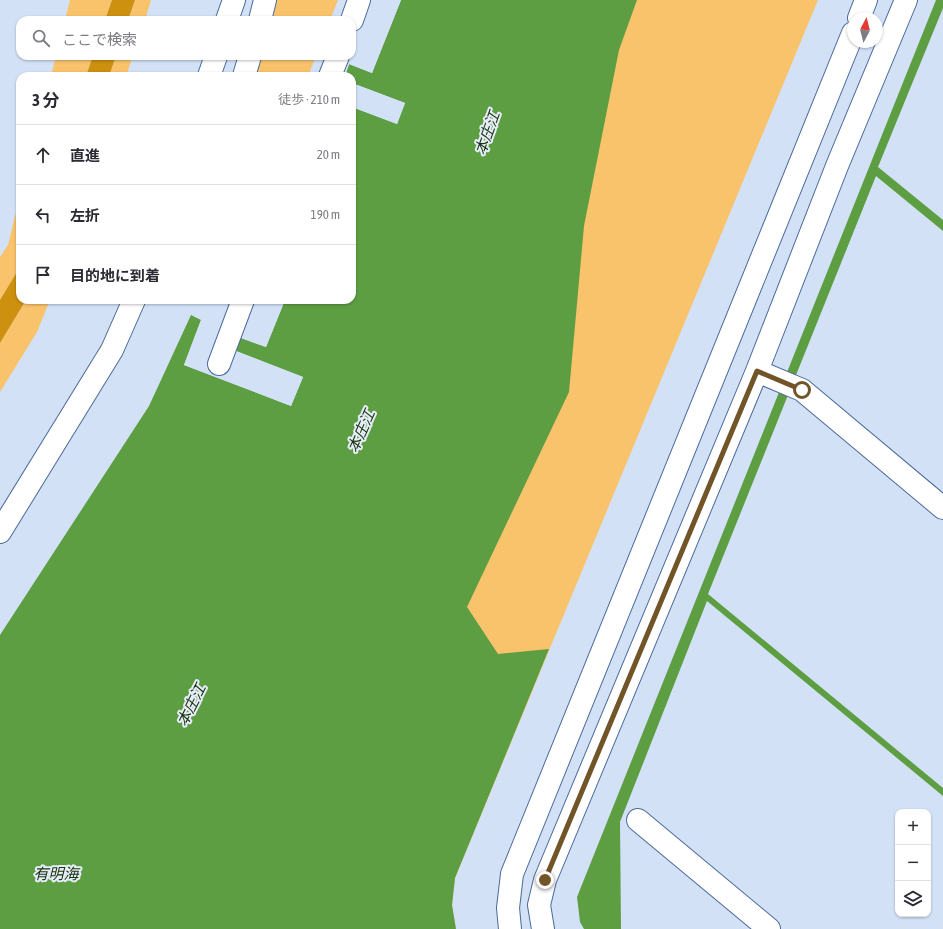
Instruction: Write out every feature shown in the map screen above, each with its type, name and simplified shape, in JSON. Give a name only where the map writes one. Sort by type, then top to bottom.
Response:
[{"type":"street","points":[[229,16],[234,0]]},
{"type":"street","points":[[261,16],[265,0]]},
{"type":"street","points":[[353,16],[359,0]]},
{"type":"street","points":[[861,12],[866,0]]},
{"type":"street","points":[[543,929],[539,905],[545,880],[765,374],[837,166],[906,0]]},
{"type":"street","points":[[510,929],[508,908],[512,874],[847,48]]},
{"type":"street","points":[[210,72],[215,60]]},
{"type":"street","points":[[245,72],[249,60]]},
{"type":"street","points":[[332,72],[336,60]]},
{"type":"street","points":[[0,532],[112,350],[132,304]]},
{"type":"street","points":[[219,364],[242,304]]},
{"type":"street","points":[[765,374],[802,390],[943,508]]},
{"type":"street","points":[[638,820],[769,929]]},
{"type":"shaded area","points":[[70,0],[112,0],[106,16],[66,16]]},
{"type":"shaded area","points":[[112,0],[135,0],[129,16],[106,16]]},
{"type":"shaded area","points":[[135,0],[151,0],[146,16],[129,16]]},
{"type":"shaded area","points":[[276,0],[338,0],[332,16],[272,16]]},
{"type":"shaded area","points":[[597,0],[818,0],[455,878],[452,905],[456,929],[282,929]]},
{"type":"shaded area","points":[[55,60],[92,60],[87,72],[52,72]]},
{"type":"shaded area","points":[[92,60],[115,60],[110,72],[87,72]]},
{"type":"shaded area","points":[[115,60],[132,60],[127,72],[110,72]]},
{"type":"shaded area","points":[[259,60],[314,60],[310,72],[255,72]]},
{"type":"shaded area","points":[[16,212],[16,274],[0,300],[0,257],[8,245]]},
{"type":"shaded area","points":[[16,274],[16,304],[24,304],[0,343],[0,300]]},
{"type":"shaded area","points":[[24,304],[48,304],[37,332],[0,392],[0,343]]},
{"type":"water","points":[[401,0],[637,0],[619,50],[584,226],[569,392],[467,607],[498,654],[549,649],[455,878],[452,905],[456,929],[0,929],[0,635],[149,406],[191,315],[201,320],[184,365],[291,406],[303,377],[236,351],[241,338],[266,347],[283,304],[356,304],[356,109],[397,124],[405,103],[356,85],[356,72],[346,72],[349,64],[372,73]]},
{"type":"water","points":[[936,0],[943,0],[943,8],[878,167],[943,220],[943,231],[876,176],[708,594],[943,788],[943,796],[707,601],[620,822],[621,929],[584,929],[580,922],[577,897]]},
{"type":"pier","points":[[399,0],[401,0],[372,73],[349,64],[346,72],[345,72],[349,62],[371,70]]},
{"type":"pier","points":[[356,85],[405,103],[397,124],[356,109],[356,106],[396,121],[402,104],[356,87]]},
{"type":"pier","points":[[280,304],[283,304],[266,347],[241,338],[236,351],[303,377],[291,406],[184,365],[201,320],[203,321],[186,364],[290,404],[300,378],[235,353],[241,336],[265,345]]},
{"type":"route","points":[[545,880],[757,371],[802,390]]},
{"type":"water label","name":"本庄江","points":[[487,133]]},
{"type":"water label","name":"本庄江","points":[[361,431]]},
{"type":"water label","name":"本庄江","points":[[191,705]]},
{"type":"water label","name":"有明海","points":[[56,873]]}]
